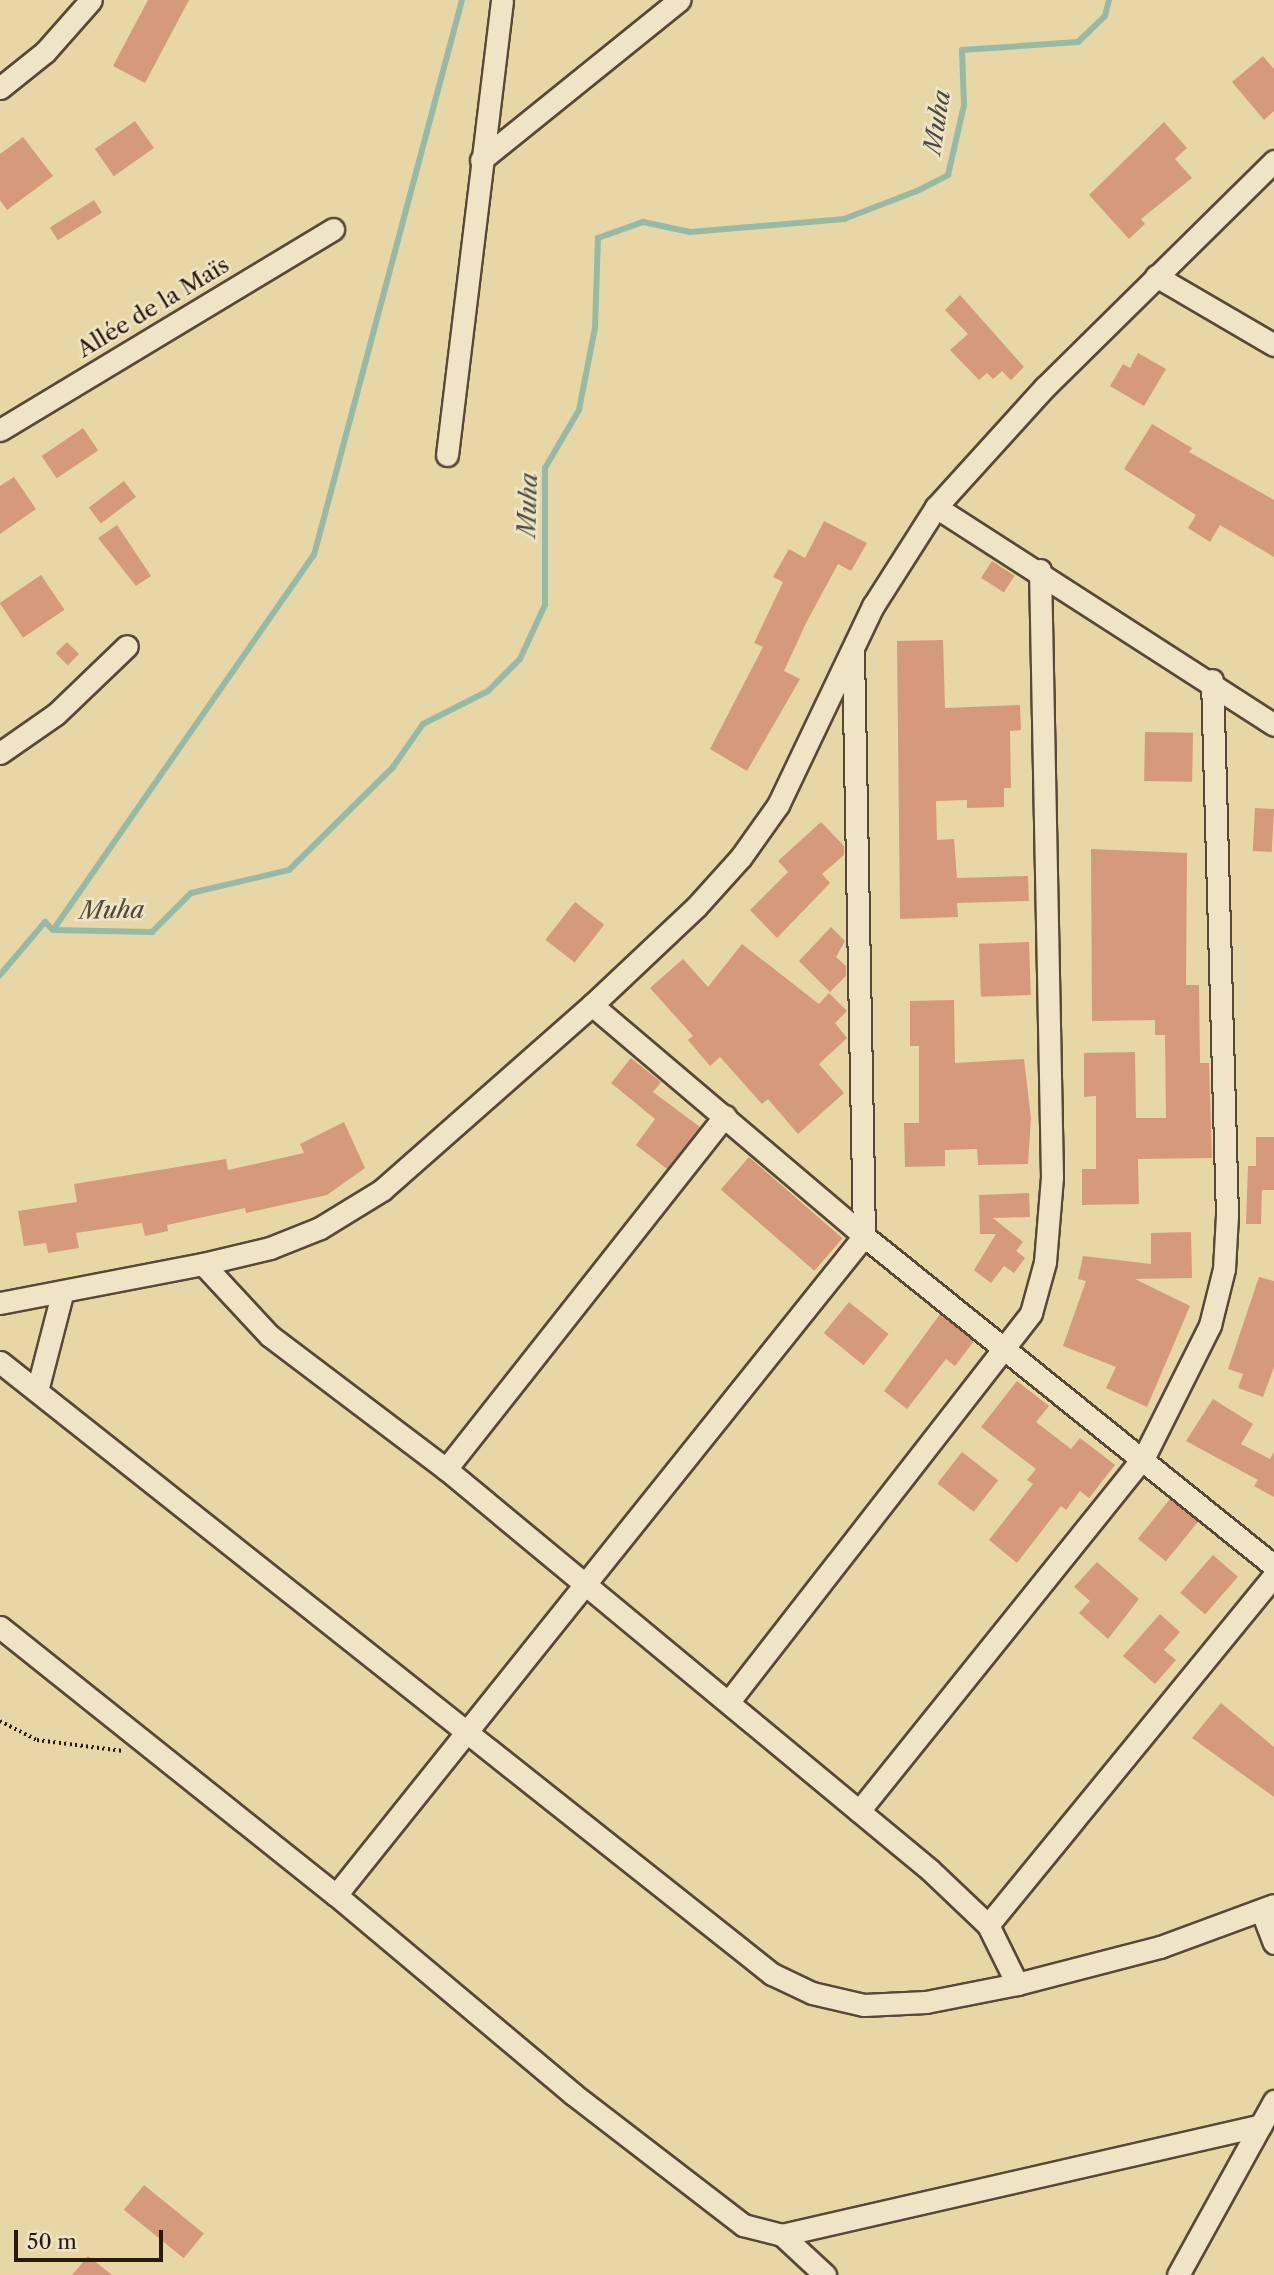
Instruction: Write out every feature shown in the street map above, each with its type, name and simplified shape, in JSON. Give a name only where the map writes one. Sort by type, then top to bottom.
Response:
[{"type":"street","points":[[0,88],[45,52],[92,0]]},
{"type":"street","points":[[447,455],[502,0]]},
{"type":"street","points":[[481,160],[678,0]]},
{"type":"street","points":[[0,1303],[62,1294],[270,1248],[353,1210],[592,1005],[741,857],[778,805],[852,646],[898,558],[936,507],[1156,276],[1274,161]]},
{"type":"street","name":"Allée de la Maïs","points":[[0,430],[333,229]]},
{"type":"street","points":[[1156,276],[1274,345]]},
{"type":"street","points":[[936,507],[1212,680],[1274,725]]},
{"type":"street","points":[[730,1700],[1006,1349],[1031,1313],[1045,1262],[1052,1177],[1040,570]]},
{"type":"street","points":[[0,753],[56,714],[127,646]]},
{"type":"street","points":[[335,1895],[864,1236],[852,646]]},
{"type":"street","points":[[859,1811],[1144,1457],[1205,1337],[1224,1269],[1227,1216],[1212,680]]},
{"type":"street","points":[[592,1005],[864,1236],[1144,1457],[1274,1566]]},
{"type":"street","points":[[446,1469],[725,1116]]},
{"type":"street","points":[[203,1264],[270,1336],[446,1469],[730,1700],[988,1925],[1017,1984]]},
{"type":"street","points":[[38,1387],[62,1294]]},
{"type":"street","points":[[0,1362],[38,1387],[772,1974],[812,1993],[864,2005],[889,2004],[1017,1984],[1160,1947],[1268,1909],[1274,1944]]},
{"type":"street","points":[[988,1925],[1274,1575]]},
{"type":"street","points":[[0,1627],[335,1895],[573,2094],[743,2225],[782,2235],[1261,2125]]},
{"type":"street","points":[[1184,2273],[1274,2101]]},
{"type":"street","points":[[782,2235],[825,2275]]},
{"type":"path","points":[[0,1721],[37,1740],[119,1752],[149,1746]]},
{"type":"building","points":[[148,0],[189,0],[145,83],[113,66]]},
{"type":"building","points":[[1263,56],[1274,69],[1274,111],[1264,120],[1232,82]]},
{"type":"building","points":[[135,121],[154,148],[114,176],[95,149]]},
{"type":"building","points":[[1164,122],[1187,148],[1175,159],[1192,178],[1141,219],[1145,224],[1129,239],[1089,195]]},
{"type":"building","points":[[23,137],[53,176],[7,210],[0,200],[0,154]]},
{"type":"building","points":[[94,200],[102,213],[58,240],[50,228]]},
{"type":"building","points":[[960,295],[1024,367],[1011,380],[1002,371],[993,379],[987,373],[979,380],[950,350],[968,334],[945,310]]},
{"type":"building","points":[[1138,353],[1166,369],[1144,406],[1110,386],[1123,364],[1130,368]]},
{"type":"building","points":[[1152,424],[1192,448],[1189,452],[1274,500],[1274,557],[1220,525],[1210,542],[1188,528],[1196,515],[1124,469]]},
{"type":"building","points":[[83,428],[98,450],[57,478],[42,456]]},
{"type":"building","points":[[14,477],[36,509],[0,534],[0,486]]},
{"type":"building","points":[[124,481],[136,497],[101,523],[89,507]]},
{"type":"building","points":[[824,521],[867,543],[851,571],[838,564],[806,623],[784,671],[800,679],[747,771],[710,749],[763,647],[754,643],[783,582],[773,577],[789,549],[805,558]]},
{"type":"building","points":[[117,525],[151,576],[136,586],[98,538]]},
{"type":"building","points":[[992,561],[1015,576],[1004,592],[981,578]]},
{"type":"building","points":[[41,575],[64,610],[23,638],[0,603]]},
{"type":"building","points":[[943,640],[945,708],[1020,705],[1021,730],[1010,731],[1011,788],[1004,788],[1004,807],[967,808],[967,800],[936,801],[937,840],[954,839],[957,878],[1028,876],[1029,901],[957,903],[958,917],[900,919],[897,641]]},
{"type":"building","points":[[67,642],[79,654],[68,665],[56,653]]},
{"type":"building","points":[[1145,732],[1193,733],[1192,782],[1144,781]]},
{"type":"building","points":[[1255,808],[1274,809],[1272,852],[1253,851]]},
{"type":"building","points":[[821,822],[844,846],[844,855],[822,874],[830,883],[777,938],[750,910],[788,872],[778,861]]},
{"type":"building","points":[[1091,849],[1187,853],[1186,985],[1199,985],[1200,1063],[1209,1063],[1212,1158],[1138,1159],[1139,1204],[1082,1205],[1082,1169],[1096,1169],[1096,1096],[1084,1097],[1084,1053],[1135,1052],[1136,1118],[1166,1118],[1165,1035],[1155,1035],[1155,1020],[1092,1021]]},
{"type":"building","points":[[575,902],[604,925],[575,963],[545,940]]},
{"type":"building","points":[[831,927],[845,941],[836,957],[846,966],[846,976],[830,992],[799,961]]},
{"type":"building","points":[[1029,942],[1031,995],[981,997],[979,944]]},
{"type":"building","points":[[742,944],[819,1004],[829,993],[847,1011],[835,1023],[847,1038],[819,1064],[844,1093],[798,1134],[768,1099],[762,1104],[720,1057],[710,1066],[688,1040],[693,1036],[650,988],[683,959],[708,987]]},
{"type":"building","points":[[954,1000],[955,1063],[1024,1059],[1031,1118],[1028,1164],[978,1165],[977,1149],[945,1150],[945,1166],[905,1167],[904,1123],[919,1123],[919,1046],[910,1046],[910,1001]]},
{"type":"building","points":[[631,1058],[661,1082],[653,1092],[700,1127],[667,1169],[636,1145],[655,1119],[611,1083]]},
{"type":"building","points":[[344,1122],[365,1168],[327,1195],[246,1213],[245,1208],[167,1225],[168,1231],[145,1236],[142,1223],[76,1233],[79,1248],[48,1253],[46,1243],[24,1246],[18,1211],[77,1202],[74,1184],[226,1159],[228,1170],[304,1153],[300,1144]]},
{"type":"building","points":[[1256,1137],[1274,1137],[1274,1190],[1262,1190],[1261,1224],[1246,1224],[1248,1166],[1256,1166]]},
{"type":"building","points":[[749,1157],[843,1238],[814,1271],[721,1189]]},
{"type":"building","points":[[1029,1193],[1030,1217],[993,1218],[1023,1242],[1016,1251],[1025,1258],[1014,1273],[1004,1266],[991,1283],[974,1270],[996,1234],[980,1234],[979,1195]]},
{"type":"building","points":[[1191,1232],[1192,1278],[1135,1279],[1190,1306],[1147,1407],[1106,1388],[1116,1367],[1063,1346],[1086,1281],[1078,1279],[1083,1256],[1151,1264],[1151,1233]]},
{"type":"building","points":[[1259,1277],[1274,1281],[1274,1367],[1263,1397],[1238,1388],[1243,1374],[1228,1369]]},
{"type":"building","points":[[849,1302],[889,1334],[863,1365],[824,1333]]},
{"type":"building","points":[[940,1314],[974,1341],[955,1366],[946,1359],[907,1409],[884,1391]]},
{"type":"building","points":[[1017,1381],[1049,1406],[1036,1422],[1071,1449],[1080,1438],[1115,1465],[1089,1498],[1080,1491],[1066,1510],[1061,1506],[1017,1563],[989,1540],[1033,1484],[1027,1480],[1036,1469],[981,1427]]},
{"type":"building","points":[[1213,1399],[1253,1424],[1241,1444],[1270,1459],[1274,1452],[1274,1497],[1254,1486],[1258,1480],[1186,1441]]},
{"type":"building","points":[[962,1452],[998,1480],[974,1512],[937,1484]]},
{"type":"building","points":[[1170,1499],[1198,1522],[1166,1561],[1138,1539]]},
{"type":"building","points":[[1213,1555],[1238,1577],[1205,1614],[1180,1593]]},
{"type":"building","points":[[1097,1562],[1139,1599],[1108,1639],[1079,1613],[1090,1601],[1074,1587]]},
{"type":"building","points":[[1160,1614],[1180,1632],[1164,1650],[1176,1660],[1155,1684],[1123,1656]]},
{"type":"building","points":[[1221,1703],[1274,1747],[1274,1797],[1192,1738]]},
{"type":"building","points":[[144,2185],[204,2233],[184,2258],[124,2210]]},
{"type":"building","points":[[88,2256],[112,2275],[72,2275]]},
{"type":"waterway","points":[[53,930],[314,555],[462,0]]},
{"type":"waterway","name":"Muha","points":[[0,975],[45,922],[53,930],[152,932],[191,893],[289,870],[393,767],[423,724],[488,691],[520,659],[545,605],[545,468],[579,410],[595,328],[598,238],[643,222],[690,232],[844,219],[917,191],[948,175],[964,105],[962,50],[1078,42],[1105,16],[1109,0]]}]
